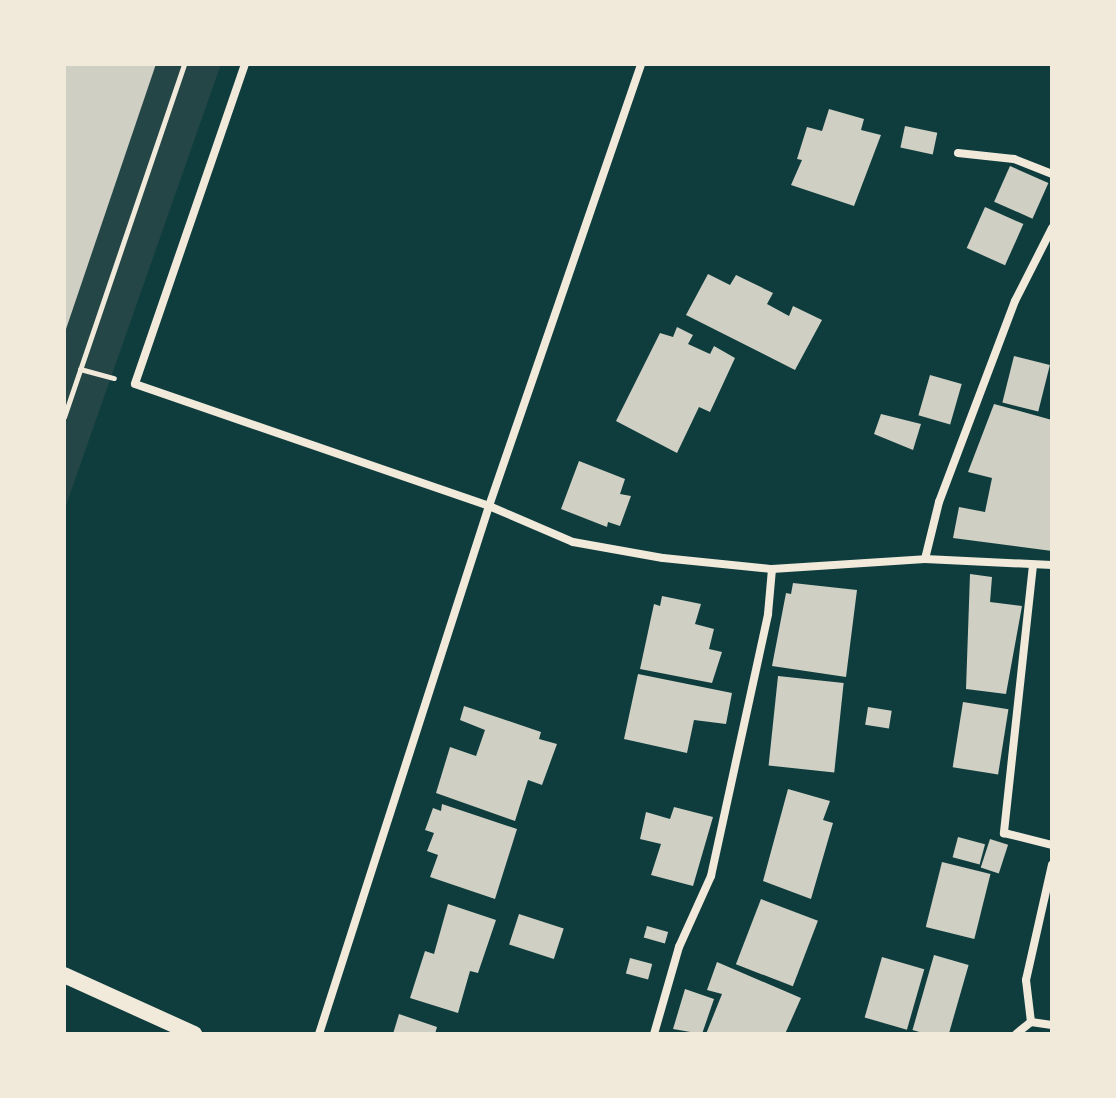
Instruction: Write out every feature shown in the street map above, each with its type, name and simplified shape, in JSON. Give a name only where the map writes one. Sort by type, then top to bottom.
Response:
[{"type":"main road","points":[[64,975],[194,1034]]},
{"type":"street","points":[[245,64],[135,384],[489,506],[573,542],[663,558],[772,569],[925,559],[1052,565]]},
{"type":"street","points":[[319,1034],[489,506],[641,64]]},
{"type":"street","points":[[958,153],[1014,159],[1052,174]]},
{"type":"street","points":[[925,559],[939,502],[1015,301],[1052,228]]},
{"type":"street","points":[[1033,565],[1004,833],[1052,845]]},
{"type":"street","points":[[654,1034],[679,947],[711,876],[768,614],[772,569]]},
{"type":"street","points":[[1031,1022],[1026,980],[1052,865]]},
{"type":"street","points":[[1016,1034],[1031,1022],[1052,1025]]},
{"type":"path","points":[[64,417],[184,64]]},
{"type":"path","points":[[80,369],[135,384]]},
{"type":"shaded area","points":[[64,64],[221,64],[64,511]]},
{"type":"building","points":[[64,64],[156,64],[65,332],[64,332]]},
{"type":"building","points":[[829,109],[864,119],[861,130],[881,135],[854,206],[791,185],[802,160],[797,159],[807,127],[822,131]]},
{"type":"building","points":[[905,126],[937,133],[933,154],[900,148]]},
{"type":"building","points":[[1010,166],[1048,183],[1033,219],[994,202]]},
{"type":"building","points":[[985,207],[1023,224],[1005,265],[967,248]]},
{"type":"building","points":[[708,274],[730,285],[736,275],[773,293],[767,304],[789,316],[793,306],[822,320],[795,370],[686,315]]},
{"type":"building","points":[[677,327],[693,335],[688,344],[710,354],[714,346],[735,358],[710,412],[699,407],[677,453],[616,421],[660,333],[673,337]]},
{"type":"building","points":[[1014,356],[1050,365],[1038,412],[1002,403]]},
{"type":"building","points":[[930,375],[962,384],[950,424],[918,415]]},
{"type":"building","points":[[994,404],[1052,420],[1052,551],[953,538],[959,507],[985,512],[992,478],[968,472]]},
{"type":"building","points":[[881,414],[921,424],[913,450],[874,434]]},
{"type":"building","points":[[579,461],[625,479],[620,494],[631,496],[620,526],[608,522],[607,527],[561,509]]},
{"type":"building","points":[[970,574],[992,577],[990,602],[1022,606],[1006,694],[966,689]]},
{"type":"building","points":[[793,583],[857,590],[846,677],[772,666],[786,593],[791,594]]},
{"type":"building","points":[[662,596],[701,604],[695,624],[714,629],[709,649],[722,652],[712,683],[640,669],[654,604],[660,606]]},
{"type":"building","points":[[638,674],[732,693],[726,724],[694,720],[687,753],[624,739]]},
{"type":"building","points":[[778,676],[844,683],[834,772],[769,766]]},
{"type":"building","points":[[963,702],[1008,709],[998,774],[953,767]]},
{"type":"building","points":[[464,706],[541,732],[539,739],[557,744],[542,785],[528,780],[515,821],[436,793],[450,747],[476,756],[485,730],[460,720]]},
{"type":"building","points":[[868,707],[892,711],[889,729],[865,725]]},
{"type":"building","points":[[788,789],[830,801],[823,820],[833,823],[811,899],[763,881]]},
{"type":"building","points":[[442,804],[517,829],[495,899],[430,877],[438,855],[427,851],[434,833],[425,830],[433,808],[441,811]]},
{"type":"building","points":[[674,807],[713,817],[693,886],[651,875],[661,844],[640,839],[646,812],[670,819]]},
{"type":"building","points":[[958,837],[985,844],[980,865],[953,857]]},
{"type":"building","points":[[990,839],[1008,845],[999,873],[981,868]]},
{"type":"building","points":[[942,862],[991,874],[974,939],[926,927]]},
{"type":"building","points":[[761,899],[818,921],[793,986],[736,964]]},
{"type":"building","points":[[448,904],[496,920],[478,973],[470,971],[458,1013],[410,998],[425,951],[434,954]]},
{"type":"building","points":[[519,914],[564,929],[554,959],[509,944]]},
{"type":"building","points":[[647,926],[668,932],[665,944],[644,938]]},
{"type":"building","points":[[934,955],[969,965],[949,1034],[927,1034],[913,1030]]},
{"type":"building","points":[[882,957],[924,969],[907,1030],[865,1018]]},
{"type":"building","points":[[630,958],[652,964],[648,979],[626,973]]},
{"type":"building","points":[[717,962],[801,998],[785,1034],[706,1034],[722,994],[707,990]]},
{"type":"building","points":[[685,989],[714,999],[702,1034],[673,1029]]},
{"type":"building","points":[[399,1014],[437,1027],[435,1034],[393,1034]]}]
